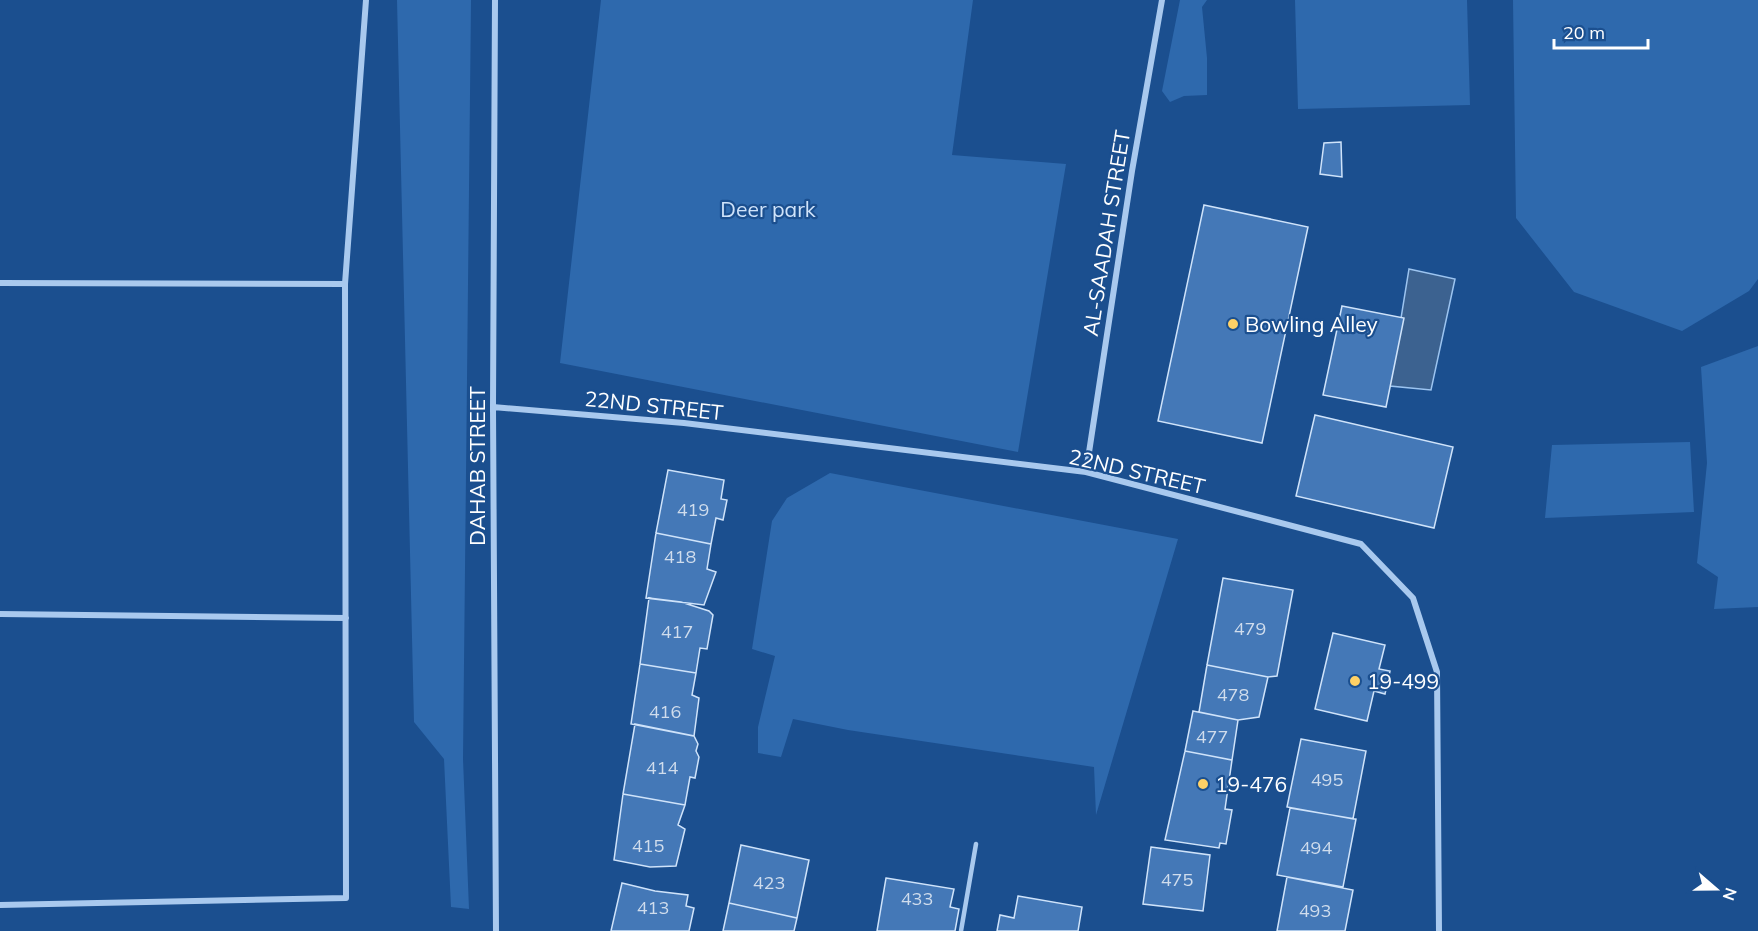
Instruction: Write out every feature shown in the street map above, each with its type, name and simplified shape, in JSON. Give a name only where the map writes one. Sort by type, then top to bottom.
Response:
[{"type":"street","points":[[0,905],[346,897],[345,284],[366,0]]},
{"type":"street","name":"DAHAB STREET","points":[[495,0],[493,406],[496,931]]},
{"type":"street","name":"AL-SAADAH STREET","points":[[1086,472],[1132,171],[1162,0]]},
{"type":"street","points":[[0,283],[345,284]]},
{"type":"street","name":"22ND STREET","points":[[493,406],[684,423],[1086,472],[1361,544],[1413,598],[1437,672],[1439,931]]},
{"type":"street","points":[[0,614],[346,618]]},
{"type":"lane","points":[[961,931],[976,844]]},
{"type":"green space","points":[[397,0],[471,0],[463,759],[469,909],[451,907],[444,759],[414,722]]},
{"type":"green space","name":"Deer park","points":[[601,0],[973,0],[952,155],[1066,164],[1018,452],[560,363]]},
{"type":"green space","points":[[1180,0],[1207,0],[1202,7],[1207,58],[1207,95],[1184,96],[1170,102],[1162,91]]},
{"type":"green space","points":[[1295,0],[1467,0],[1470,105],[1298,109]]},
{"type":"green space","points":[[1513,0],[1758,0],[1758,279],[1749,291],[1682,331],[1574,292],[1516,218]]},
{"type":"green space","points":[[1758,346],[1758,607],[1714,609],[1718,577],[1697,563],[1707,463],[1701,367]]},
{"type":"green space","points":[[1690,442],[1694,512],[1545,518],[1552,445]]},
{"type":"green space","points":[[830,473],[1178,539],[1096,815],[1094,767],[848,730],[793,719],[781,757],[758,753],[758,727],[775,656],[752,649],[772,521],[787,498]]},
{"type":"shaded area","points":[[1409,269],[1455,279],[1431,390],[1390,386]]},
{"type":"building","points":[[1341,142],[1342,177],[1320,174],[1324,143]]},
{"type":"building","name":"Bowling Alley","points":[[1204,205],[1308,227],[1262,443],[1158,421]]},
{"type":"building","points":[[1342,306],[1404,318],[1386,407],[1323,395]]},
{"type":"building","points":[[1315,415],[1453,447],[1434,528],[1296,496]]},
{"type":"building","points":[[668,470],[724,480],[721,499],[727,500],[723,520],[716,518],[711,544],[656,533]]},
{"type":"building","points":[[656,533],[711,544],[707,569],[716,572],[704,605],[646,598]]},
{"type":"building","points":[[1223,578],[1293,590],[1277,676],[1268,677],[1207,665]]},
{"type":"building","points":[[649,598],[681,602],[709,611],[713,615],[707,649],[700,648],[696,673],[640,664]]},
{"type":"building","name":"19-499","points":[[1333,633],[1385,645],[1379,669],[1390,671],[1385,694],[1374,691],[1367,721],[1315,709]]},
{"type":"building","points":[[640,664],[696,673],[692,695],[699,698],[694,736],[631,724]]},
{"type":"building","points":[[1207,665],[1268,677],[1259,717],[1238,720],[1199,712]]},
{"type":"building","points":[[1193,711],[1238,720],[1232,760],[1185,751]]},
{"type":"building","points":[[635,724],[694,736],[698,744],[696,751],[699,757],[695,778],[690,777],[685,805],[623,794]]},
{"type":"building","points":[[1301,739],[1366,751],[1353,819],[1287,807]]},
{"type":"building","name":"19-476","points":[[1185,751],[1232,760],[1225,809],[1232,810],[1226,844],[1220,843],[1219,848],[1165,840]]},
{"type":"building","points":[[623,794],[685,805],[678,825],[685,829],[676,866],[650,867],[614,860]]},
{"type":"building","points":[[1290,808],[1356,819],[1343,887],[1277,875]]},
{"type":"building","points":[[741,845],[809,860],[797,918],[729,903]]},
{"type":"building","points":[[1151,847],[1210,855],[1203,911],[1143,904]]},
{"type":"building","points":[[1287,877],[1353,890],[1345,931],[1277,931]]},
{"type":"building","points":[[886,878],[954,889],[950,907],[959,909],[955,931],[877,931]]},
{"type":"building","points":[[622,883],[655,891],[688,895],[686,906],[694,908],[689,931],[611,931]]},
{"type":"building","points":[[1018,896],[1082,907],[1078,931],[997,931],[1000,915],[1014,918]]},
{"type":"building","points":[[729,903],[797,918],[794,931],[723,931]]},
{"type":"place","name":"Bowling Alley","points":[[1233,324]]},
{"type":"place","name":"19-499","points":[[1355,681]]},
{"type":"place","name":"19-476","points":[[1203,784]]}]
